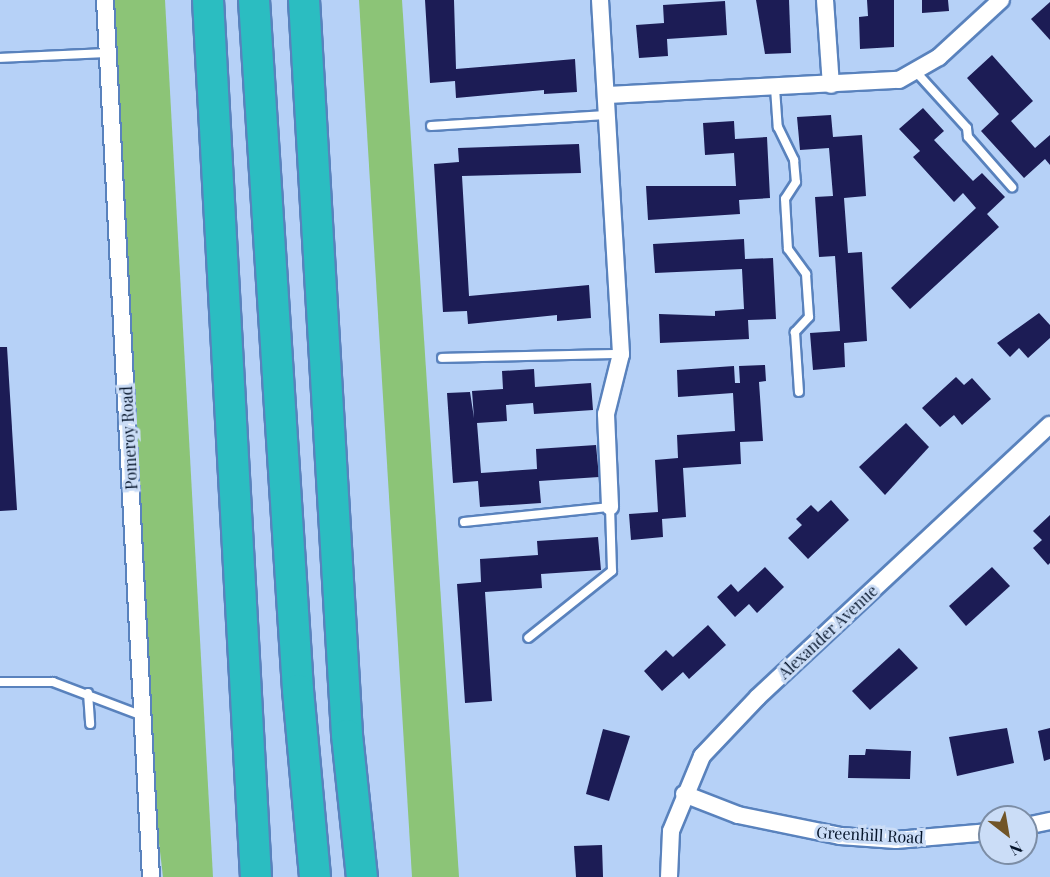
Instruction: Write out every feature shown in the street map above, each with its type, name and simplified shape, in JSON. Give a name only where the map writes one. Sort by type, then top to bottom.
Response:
[{"type":"highway","points":[[208,0],[256,877]]},
{"type":"highway","points":[[254,0],[298,690],[315,877]]},
{"type":"highway","points":[[304,0],[347,735],[362,877]]},
{"type":"street","name":"Pomeroy Road","points":[[105,0],[151,877]]},
{"type":"street","points":[[600,0],[608,95],[606,115],[621,354],[606,414],[610,507]]},
{"type":"street","points":[[825,0],[831,85]]},
{"type":"street","points":[[608,95],[899,80],[917,73],[1001,0]]},
{"type":"street","name":"Alexander Avenue","points":[[669,877],[671,831],[684,794],[702,756],[758,697],[1050,425]]},
{"type":"street","name":"Greenhill Road","points":[[684,794],[738,815],[840,836],[896,840],[978,833]]},
{"type":"lane","points":[[0,58],[108,53]]},
{"type":"lane","points":[[917,73],[967,128],[968,137],[1012,187]]},
{"type":"lane","points":[[775,88],[777,127],[794,160],[796,182],[785,199],[789,249],[806,274],[809,316],[795,332],[799,392]]},
{"type":"lane","points":[[431,126],[606,115]]},
{"type":"lane","points":[[442,358],[621,354]]},
{"type":"lane","points":[[464,522],[610,507],[612,571],[528,638]]},
{"type":"lane","points":[[0,682],[52,682],[88,693],[143,716]]},
{"type":"lane","points":[[88,693],[90,724]]},
{"type":"green space","points":[[103,0],[165,0],[213,877],[163,877],[138,664]]},
{"type":"green space","points":[[359,0],[402,0],[459,877],[412,877]]},
{"type":"building","points":[[425,0],[454,0],[456,69],[575,59],[577,92],[544,94],[544,90],[456,98],[455,81],[430,83]]},
{"type":"building","points":[[756,0],[789,0],[791,53],[765,54]]},
{"type":"building","points":[[867,0],[894,0],[894,47],[860,49],[859,17],[868,16]]},
{"type":"building","points":[[922,0],[948,0],[949,11],[922,13]]},
{"type":"building","points":[[725,1],[727,35],[667,39],[668,56],[639,58],[636,25],[664,23],[663,5]]},
{"type":"building","points":[[1050,2],[1050,40],[1031,19]]},
{"type":"building","points":[[992,55],[1033,101],[1011,121],[1035,148],[1050,135],[1050,165],[1045,159],[1024,178],[981,131],[999,114],[967,78]]},
{"type":"building","points":[[923,108],[944,131],[934,140],[973,181],[982,173],[1005,197],[987,214],[999,227],[910,309],[891,288],[976,208],[963,193],[954,202],[913,157],[920,151],[899,129]]},
{"type":"building","points":[[831,115],[833,137],[862,135],[866,196],[844,198],[848,253],[862,252],[867,341],[844,343],[845,367],[813,370],[810,333],[840,331],[835,256],[819,257],[815,197],[833,196],[829,148],[800,150],[797,117]]},
{"type":"building","points":[[734,121],[735,139],[767,137],[770,198],[739,200],[740,214],[648,220],[646,186],[736,186],[734,153],[705,155],[703,123]]},
{"type":"building","points":[[579,144],[581,173],[462,176],[469,296],[589,285],[591,318],[557,321],[557,315],[468,324],[467,311],[443,312],[434,164],[459,162],[458,148]]},
{"type":"building","points":[[744,239],[745,259],[773,258],[776,319],[748,320],[749,339],[660,343],[659,314],[715,316],[715,311],[744,309],[742,269],[655,273],[653,244]]},
{"type":"building","points":[[1039,313],[1050,325],[1050,338],[1028,358],[1019,348],[1010,357],[997,343]]},
{"type":"building","points":[[0,347],[7,347],[17,510],[0,511]]},
{"type":"building","points":[[765,365],[766,381],[759,382],[763,441],[740,442],[741,464],[683,468],[686,517],[662,519],[663,537],[631,540],[629,514],[658,512],[655,460],[678,458],[677,435],[735,431],[733,393],[678,397],[677,370],[734,366],[735,383],[740,383],[739,366]]},
{"type":"building","points":[[534,369],[535,387],[591,383],[593,410],[534,414],[533,403],[506,405],[507,421],[477,423],[481,473],[537,469],[536,449],[596,445],[599,477],[539,481],[541,503],[480,507],[478,481],[453,483],[447,393],[470,392],[474,418],[472,391],[503,389],[502,371]]},
{"type":"building","points":[[956,377],[964,385],[972,378],[991,399],[962,425],[954,415],[940,427],[922,408]]},
{"type":"building","points":[[906,423],[929,447],[885,495],[859,467]]},
{"type":"building","points":[[831,500],[849,520],[808,559],[788,538],[802,525],[796,519],[811,505],[818,512]]},
{"type":"building","points":[[1050,515],[1050,563],[1048,565],[1033,548],[1042,540],[1033,531]]},
{"type":"building","points":[[598,537],[601,570],[541,574],[542,588],[485,592],[492,701],[465,703],[457,584],[481,582],[480,559],[538,555],[537,541]]},
{"type":"building","points":[[765,567],[784,587],[757,613],[749,604],[735,617],[717,597],[731,584],[738,592]]},
{"type":"building","points":[[992,567],[1010,586],[966,626],[949,606]]},
{"type":"building","points":[[708,625],[726,645],[689,679],[683,672],[662,691],[644,671],[666,650],[673,657]]},
{"type":"building","points":[[899,648],[918,668],[870,710],[852,691]]},
{"type":"building","points":[[1007,728],[1014,763],[957,776],[949,737]]},
{"type":"building","points":[[1050,728],[1050,759],[1044,761],[1038,731]]},
{"type":"building","points":[[603,729],[630,736],[609,801],[586,794]]},
{"type":"building","points":[[866,749],[911,751],[910,779],[848,778],[849,755],[865,755]]},
{"type":"building","points":[[602,845],[603,877],[576,877],[574,846]]}]
